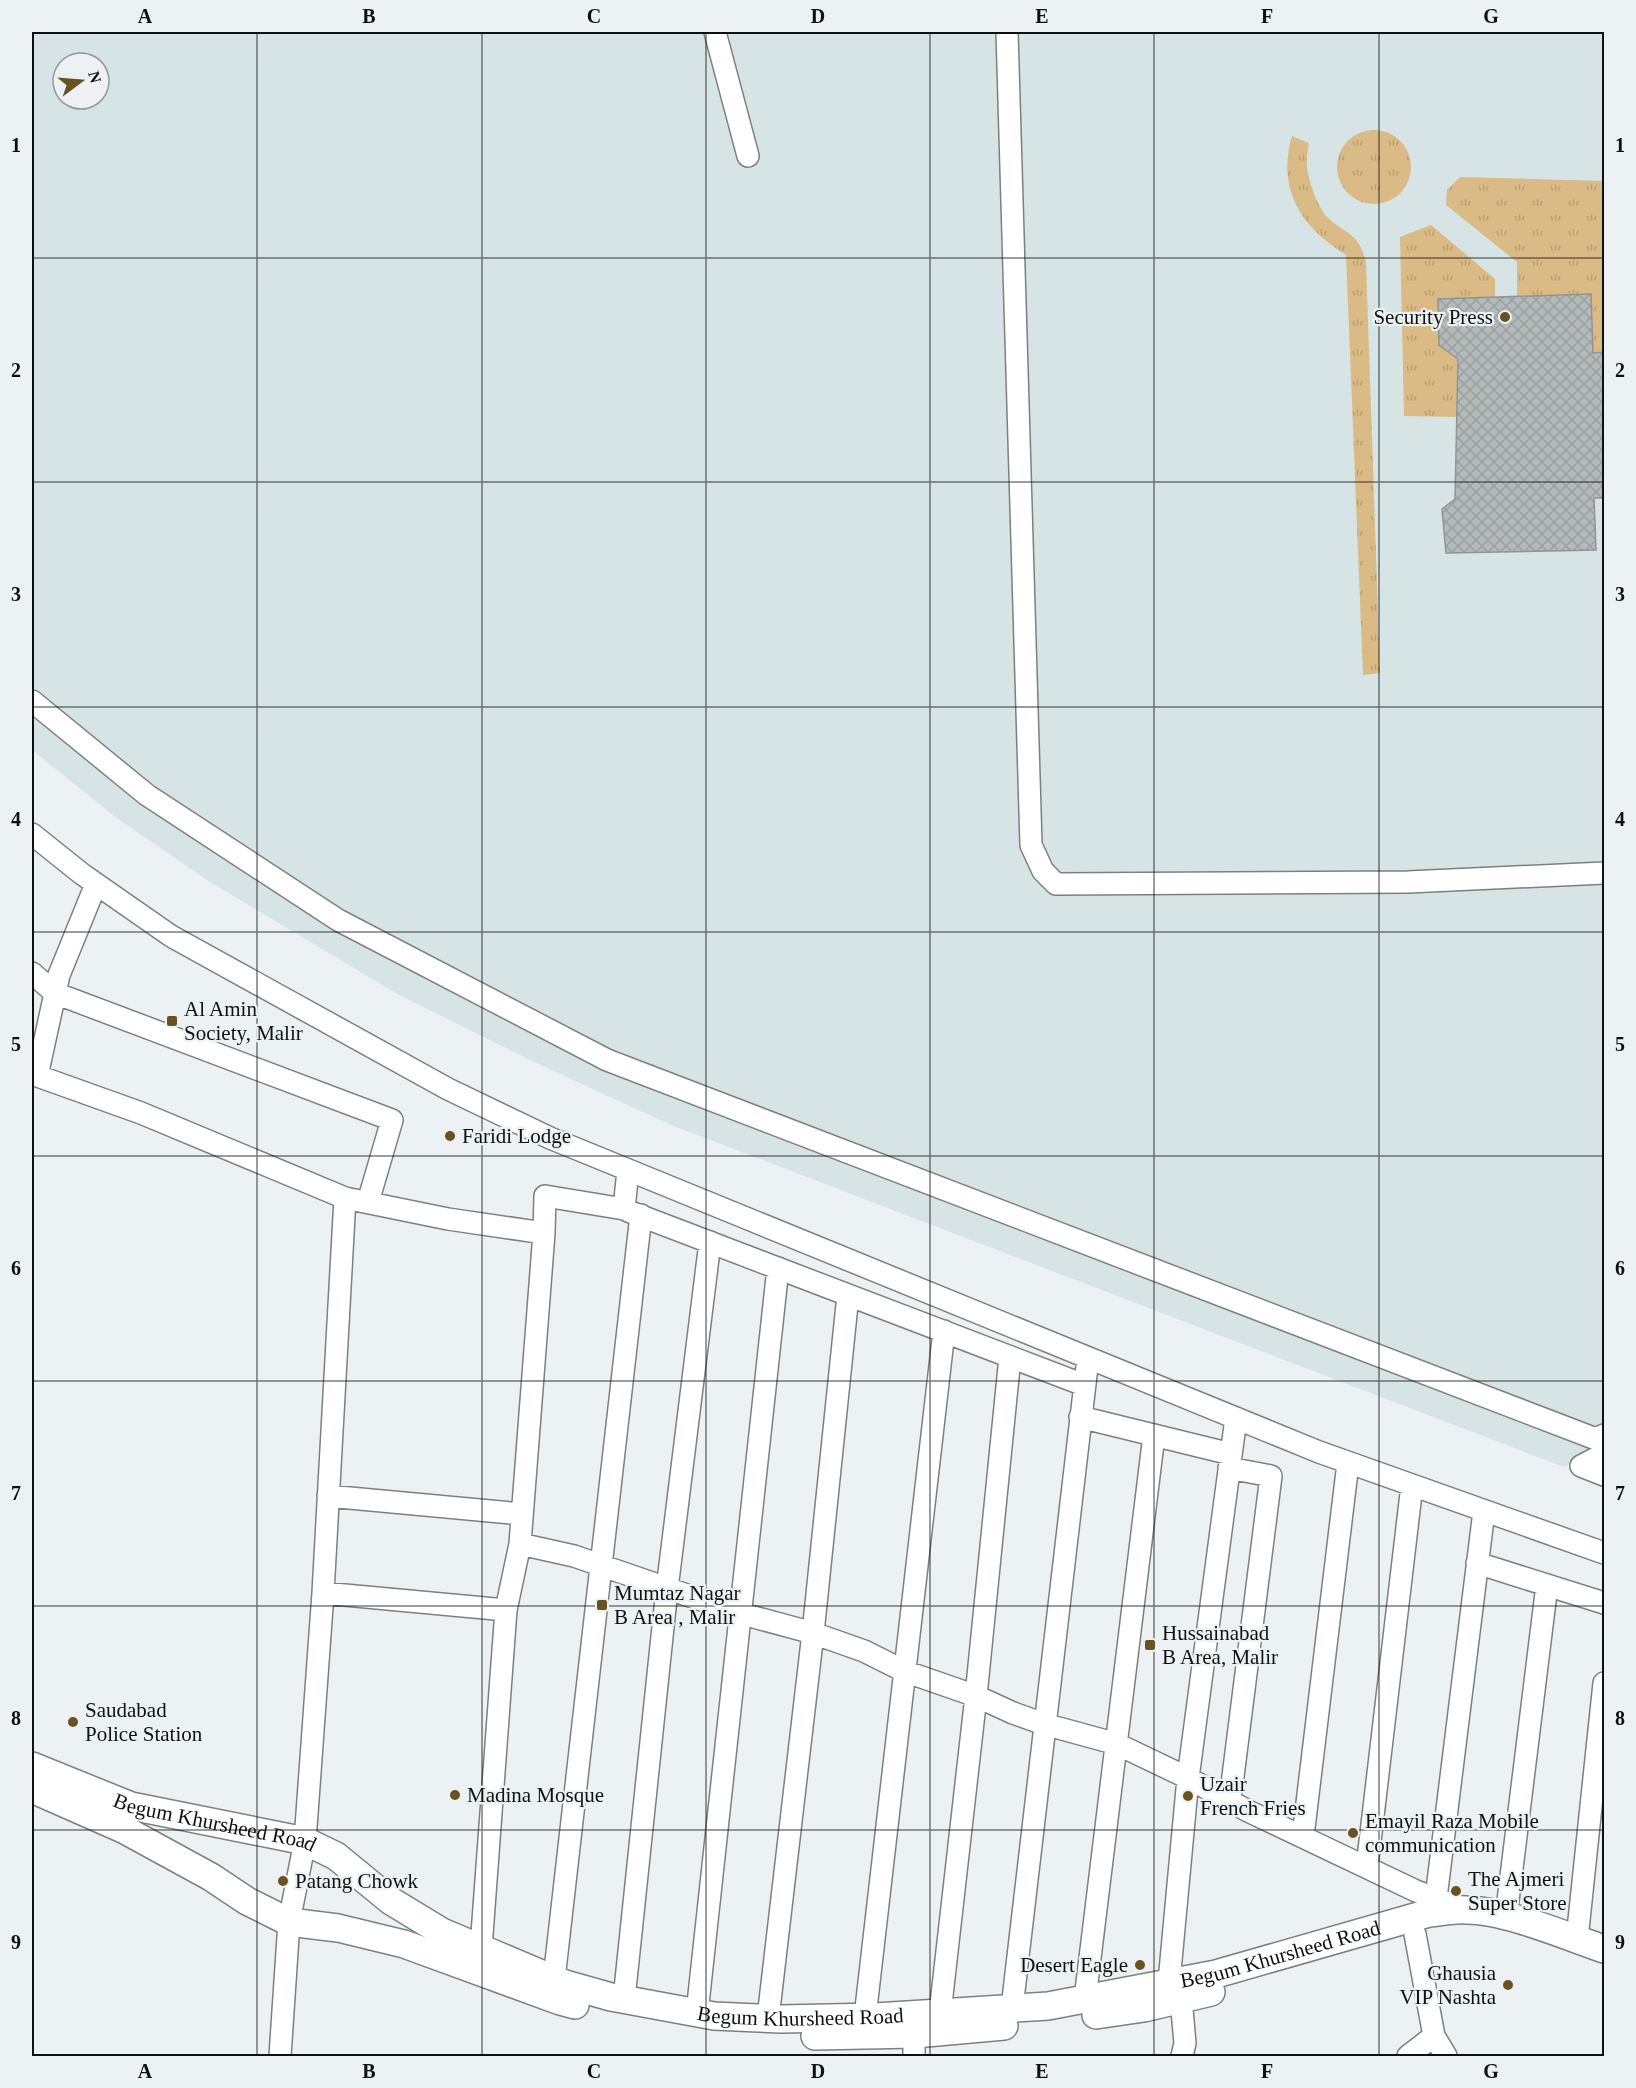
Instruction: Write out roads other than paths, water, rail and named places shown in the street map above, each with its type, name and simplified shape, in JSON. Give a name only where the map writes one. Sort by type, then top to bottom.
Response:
[{"type":"main road","name":"Begum Khursheed Road","points":[[32,1766],[131,1806],[305,1841],[336,1856],[391,1901],[442,1932],[554,1979],[624,1999],[714,2016],[865,2017],[914,2035]]},
{"type":"main road","name":"Begum Khursheed Road","points":[[32,1789],[125,1830],[212,1876],[247,1901],[289,1922],[338,1928],[404,1944],[560,2001],[610,2014],[714,2032],[788,2035],[914,2035],[1144,2008],[1175,1991],[1216,1974],[1429,1913],[1487,1911],[1595,1953]]},
{"type":"main road","name":"Begum Khursheed Road","points":[[914,2035],[940,2013],[1048,2006],[1085,1999],[1240,1985],[1431,1929],[1467,1925],[1595,1953]]},
{"type":"street","points":[[715,32],[748,156]]},
{"type":"street","points":[[1007,32],[1031,846],[1043,871],[1056,884],[1408,882],[1605,873]]},
{"type":"street","points":[[32,701],[147,795],[338,920],[607,1060],[1596,1439],[1605,1435]]},
{"type":"street","points":[[32,834],[96,884],[171,936],[448,1089],[550,1138],[1348,1463],[1605,1553]]},
{"type":"street","points":[[96,884],[59,975],[34,1075],[141,1113],[345,1197],[448,1219],[544,1233]]},
{"type":"street","points":[[32,973],[55,993],[392,1120],[368,1202]]},
{"type":"street","points":[[554,1979],[601,1565],[632,1212],[628,1170]]},
{"type":"street","points":[[482,1948],[506,1610],[520,1544],[545,1196],[632,1212],[1084,1385]]},
{"type":"street","points":[[280,2056],[289,1922],[305,1841],[323,1593],[345,1197]]},
{"type":"street","points":[[624,1999],[667,1589],[710,1242]]},
{"type":"street","points":[[697,2013],[778,1268]]},
{"type":"street","points":[[768,2018],[813,1633],[848,1294]]},
{"type":"street","points":[[865,2017],[944,1331]]},
{"type":"street","points":[[940,2013],[976,1696],[1010,1357]]},
{"type":"street","points":[[1012,2008],[1088,1358]]},
{"type":"street","points":[[1080,1417],[1154,1435],[1271,1476],[1230,1800]]},
{"type":"street","points":[[1182,2056],[1185,2043],[1175,1991],[1188,1778],[1236,1418]]},
{"type":"street","points":[[1085,1999],[1154,1435]]},
{"type":"street","points":[[1605,1454],[1581,1466],[1605,1475]]},
{"type":"street","points":[[1303,1836],[1348,1463]]},
{"type":"street","points":[[1367,1867],[1412,1485]]},
{"type":"street","points":[[328,1496],[522,1514]]},
{"type":"street","points":[[1436,1898],[1484,1511]]},
{"type":"street","points":[[520,1544],[574,1556],[739,1613],[813,1633],[864,1651],[904,1671],[976,1696],[1013,1713],[1117,1744],[1367,1867],[1465,1910]]},
{"type":"street","points":[[1477,1563],[1605,1603]]},
{"type":"street","points":[[1506,1917],[1547,1585]]},
{"type":"street","points":[[323,1593],[506,1610]]},
{"type":"street","points":[[1595,1953],[1605,1683]]},
{"type":"street","points":[[1415,1934],[1434,2036],[1446,2056]]},
{"type":"street","points":[[1408,2056],[1434,2036]]},
{"type":"place","name":"Security Press","points":[[1505,317]]},
{"type":"place","name":"Al Amin Society, Malir","points":[[172,1021]]},
{"type":"place","name":"Faridi Lodge","points":[[450,1136]]},
{"type":"place","name":"Mumtaz Nagar B Area , Malir","points":[[602,1605]]},
{"type":"place","name":"Hussainabad B Area, Malir","points":[[1150,1645]]},
{"type":"place","name":"Saudabad Police Station","points":[[73,1722]]},
{"type":"place","name":"Madina Mosque","points":[[455,1795]]},
{"type":"place","name":"Uzair French Fries","points":[[1188,1796]]},
{"type":"place","name":"Emayil Raza Mobile communication","points":[[1353,1833]]},
{"type":"place","name":"Patang Chowk","points":[[283,1881]]},
{"type":"place","name":"The Ajmeri Super Store","points":[[1456,1891]]},
{"type":"place","name":"Desert Eagle","points":[[1140,1965]]},
{"type":"place","name":"Ghausia VIP Nashta","points":[[1508,1985]]}]
